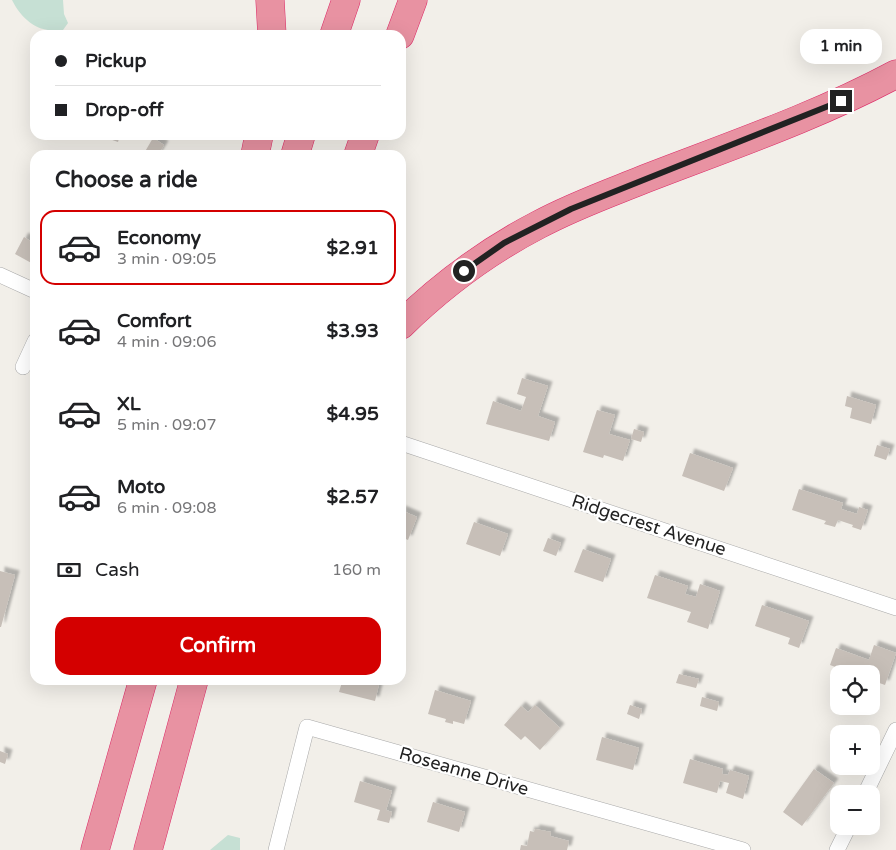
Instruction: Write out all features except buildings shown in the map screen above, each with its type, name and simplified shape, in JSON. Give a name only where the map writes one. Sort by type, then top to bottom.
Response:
[{"type":"highway","points":[[270,0],[272,30]]},
{"type":"highway","points":[[336,30],[346,0]]},
{"type":"highway","points":[[402,30],[413,0]]},
{"type":"highway","points":[[406,320],[442,288],[476,262],[539,224],[609,193],[826,107],[896,74]]},
{"type":"highway","points":[[95,850],[142,685]]},
{"type":"highway","points":[[148,850],[193,685]]},
{"type":"street","points":[[0,274],[30,289]]},
{"type":"street","points":[[23,367],[30,352]]},
{"type":"street","name":"Ridgecrest Avenue","points":[[406,445],[896,608]]},
{"type":"street","name":"Roseanne Drive","points":[[276,850],[307,727],[742,850]]},
{"type":"street","points":[[869,785],[896,730]]},
{"type":"street","points":[[837,850],[844,835]]},
{"type":"green space","points":[[12,0],[63,0],[64,14],[68,23],[63,30],[39,28],[26,19]]},
{"type":"green space","points":[[228,835],[240,838],[240,850],[210,850]]},
{"type":"route","points":[[464,271],[504,243],[571,209],[841,101]]}]
